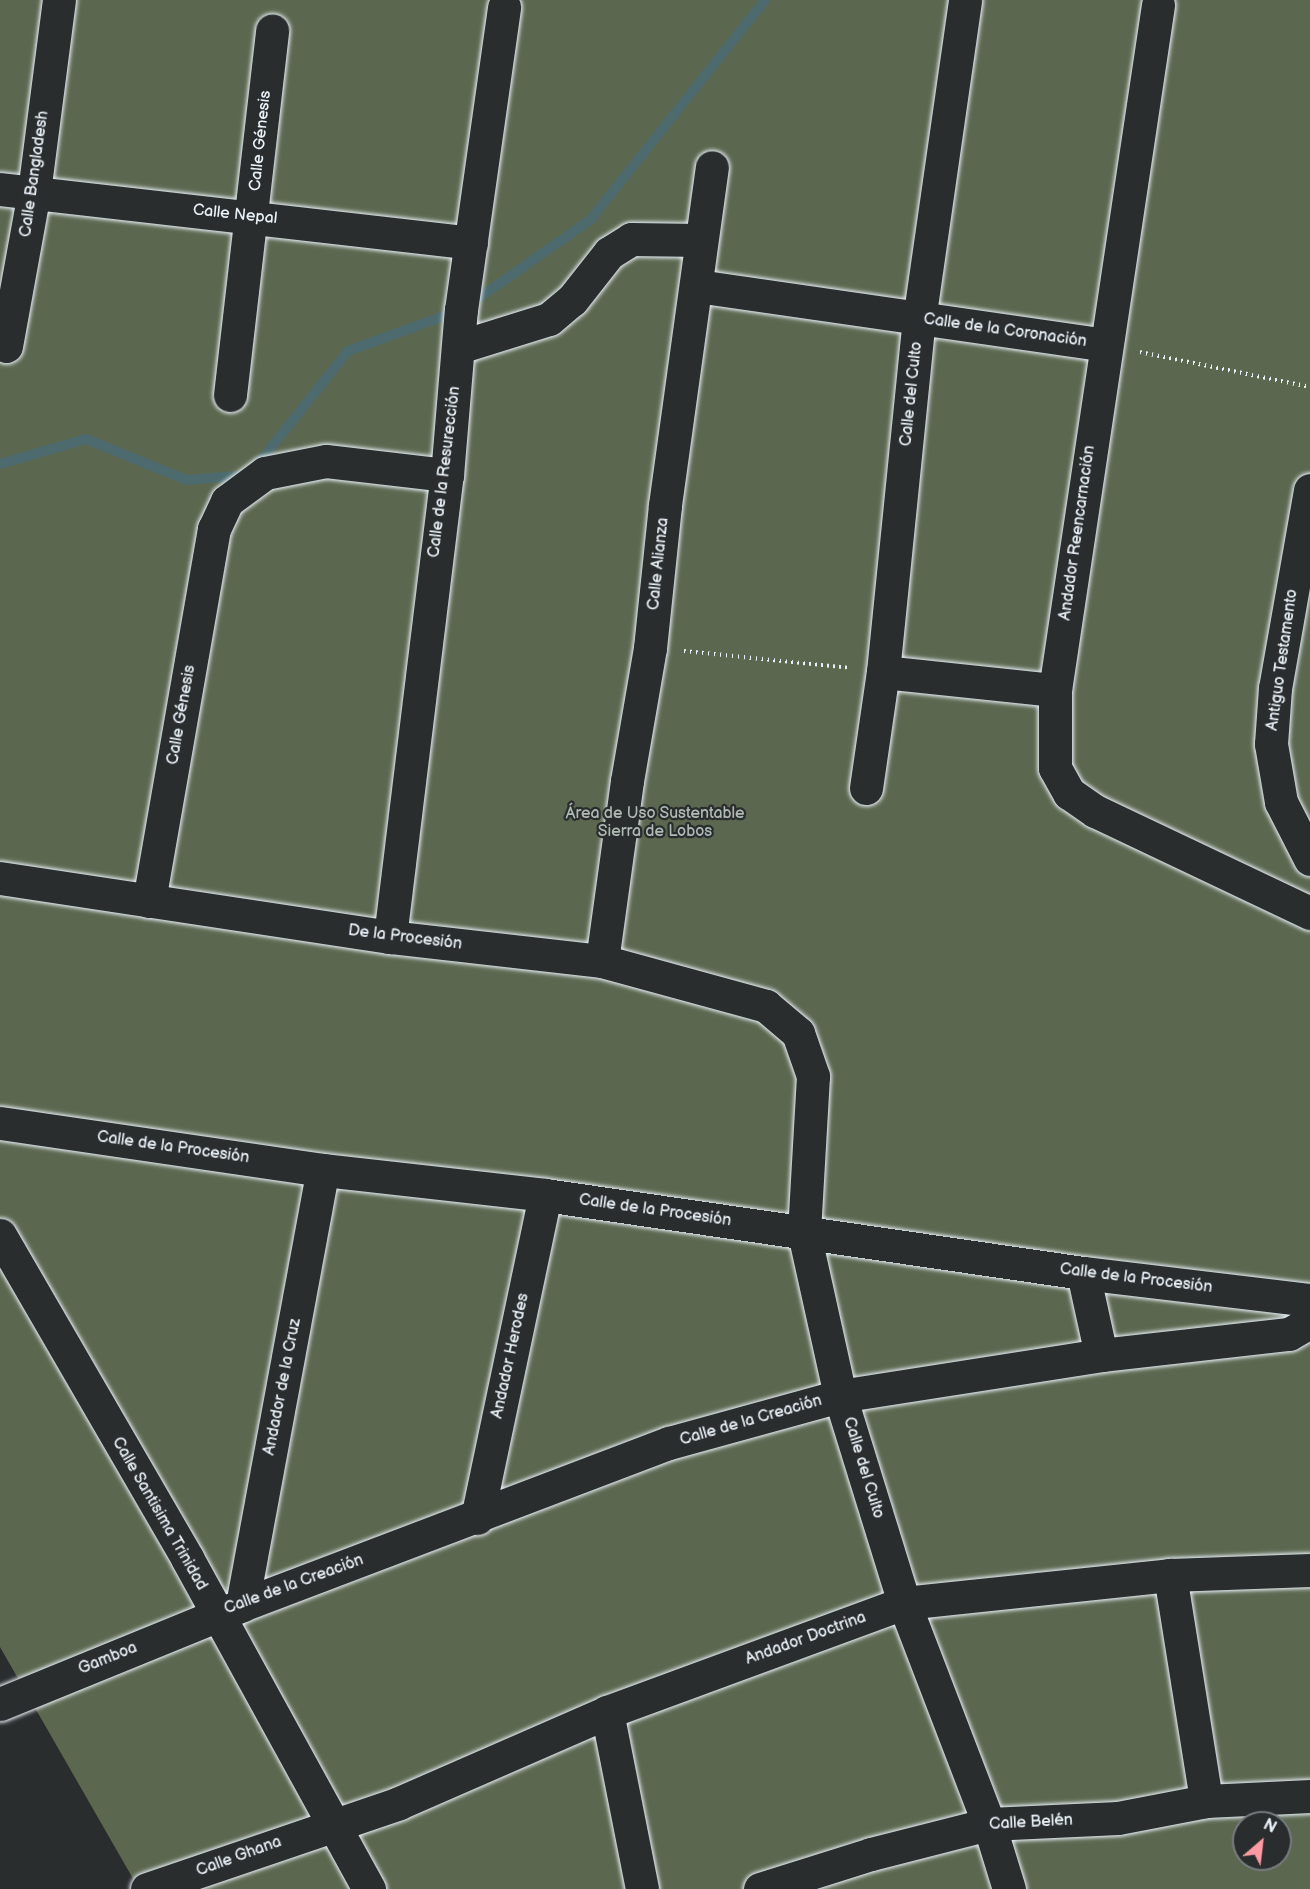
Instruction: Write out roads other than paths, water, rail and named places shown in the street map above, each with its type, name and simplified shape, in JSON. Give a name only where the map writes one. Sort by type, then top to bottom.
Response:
[{"type":"street","name":"Calle Bangladesh","points":[[6,346],[34,192],[59,0]]},
{"type":"street","name":"Calle del Culto","points":[[866,788],[883,672],[919,320],[965,0]]},
{"type":"street","name":"Andador Reencarnación","points":[[1158,5],[1055,690],[1055,768],[1069,793],[1095,811],[1310,913]]},
{"type":"street","name":"Calle de la Resurección","points":[[390,937],[447,475],[471,243],[504,7]]},
{"type":"street","name":"Calle Génesis","points":[[230,394],[253,217],[272,30]]},
{"type":"street","name":"Calle Alianza","points":[[602,961],[627,781],[650,648],[665,506],[712,167]]},
{"type":"street","name":"Calle Nepal","points":[[0,189],[471,243]]},
{"type":"street","points":[[459,347],[549,319],[572,300],[609,254],[631,239],[701,240]]},
{"type":"street","name":"Calle de la Coronación","points":[[697,286],[919,320],[1106,345]]},
{"type":"street","name":"Calle Génesis","points":[[149,901],[214,529],[227,501],[265,473],[326,461],[447,475]]},
{"type":"street","name":"Antiguo Testamento","points":[[1310,490],[1275,688],[1270,744],[1281,802],[1310,859]]},
{"type":"street","points":[[883,672],[1055,690]]},
{"type":"street","name":"De la Procesión","points":[[0,878],[390,937],[602,961],[766,1006],[798,1033]]},
{"type":"street","name":"Calle del Culto","points":[[798,1033],[813,1076],[804,1233],[840,1396],[904,1603],[989,1824],[1009,1889]]},
{"type":"street","name":"Calle de la Procesión","points":[[0,1123],[323,1170],[545,1195],[1083,1273],[1310,1300]]},
{"type":"street","name":"Andador de la Cruz","points":[[229,1610],[323,1170]]},
{"type":"street","name":"Andador Herodes","points":[[477,1518],[545,1195]]},
{"type":"street","name":"Calle Santisima Trinidad","points":[[0,1235],[229,1610],[330,1824],[369,1889]]},
{"type":"street","points":[[1083,1273],[1101,1355]]},
{"type":"street","name":"Calle de la Creación","points":[[229,1610],[477,1518],[669,1443],[840,1396],[1101,1355],[1288,1334],[1310,1322]]},
{"type":"street","name":"Andador Doctrina","points":[[330,1824],[399,1803],[607,1712],[904,1603],[1170,1575],[1310,1570]]},
{"type":"street","points":[[1170,1575],[1206,1801]]},
{"type":"street","name":"Gamboa","points":[[0,1704],[229,1610]]},
{"type":"street","points":[[607,1712],[642,1889]]},
{"type":"street","name":"Calle Belén","points":[[760,1889],[871,1854],[989,1824],[1118,1818],[1206,1801],[1310,1796]]},
{"type":"street","name":"Calle Ghana","points":[[147,1889],[330,1824]]},
{"type":"waterway","points":[[469,305],[590,220],[765,0]]},
{"type":"waterway","points":[[0,464],[86,439],[187,480],[249,475],[348,351],[455,312]]},
{"type":"park label","name":"Área de Uso Sustentable Sierra de Lobos","points":[[655,823]]}]
